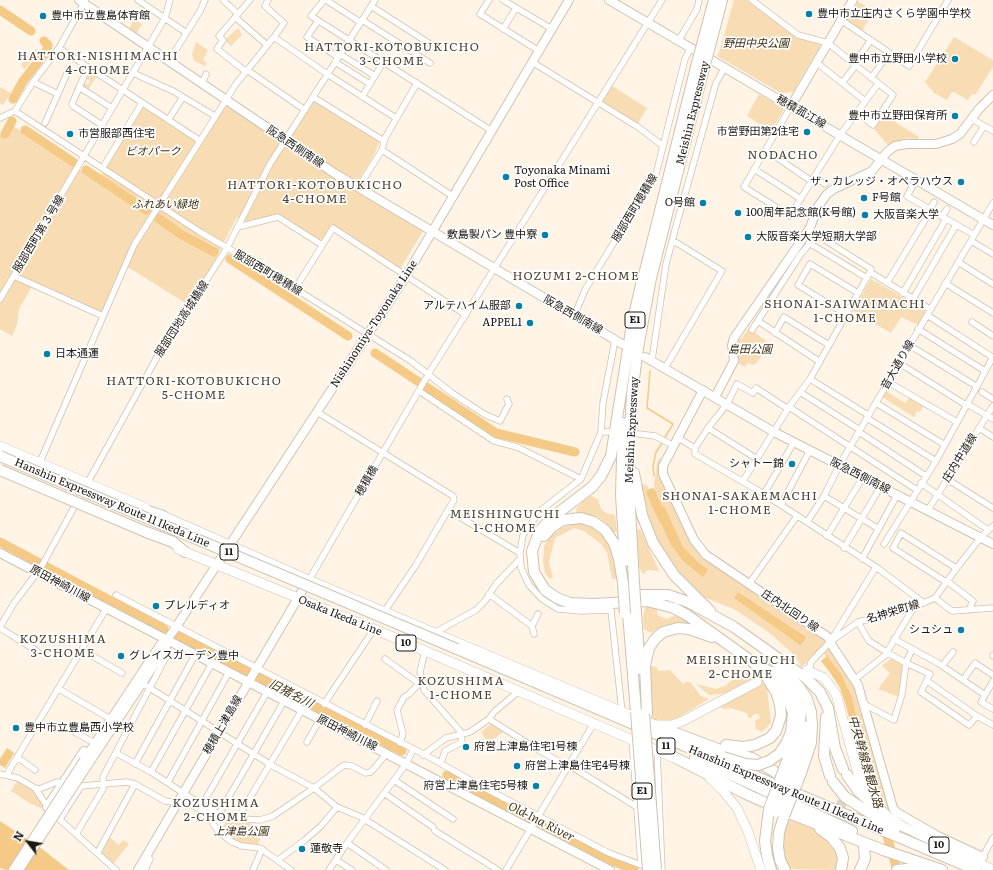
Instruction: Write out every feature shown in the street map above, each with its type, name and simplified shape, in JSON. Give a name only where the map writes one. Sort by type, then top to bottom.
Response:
[{"type":"highway","name":"Meishin Expressway","points":[[628,583],[629,445],[633,387],[642,327],[657,253],[706,44],[714,0]]},
{"type":"highway","name":"Meishin Expressway","points":[[706,44],[722,0]]},
{"type":"highway","name":"Meishin Expressway","points":[[645,868],[644,716],[633,669],[621,495],[623,419],[630,352],[643,276],[701,66]]},
{"type":"highway","points":[[643,276],[632,324],[614,439],[608,463],[592,487],[549,520],[539,532],[533,544],[532,565],[536,578],[545,590],[563,601],[585,604],[641,601],[660,603],[688,615],[754,663],[783,680],[794,694],[799,706],[801,718],[793,769],[772,833],[772,849],[779,870]]},
{"type":"highway","points":[[642,327],[635,395],[633,446],[637,494],[642,515],[653,543],[668,568],[714,616]]},
{"type":"highway","points":[[0,450],[135,507],[163,516]]},
{"type":"highway","name":"Hanshin Expressway Route 11 Ikeda Line","points":[[0,456],[456,652],[695,758],[875,825],[960,870]]},
{"type":"highway","name":"Hanshin Expressway Route 11 Ikeda Line","points":[[0,463],[875,825],[952,860],[979,864]]},
{"type":"highway","points":[[0,470],[173,542],[185,552]]},
{"type":"highway","points":[[628,583],[614,543],[605,530],[594,522],[581,518],[563,520],[552,527],[544,536],[538,552],[540,569],[549,584],[559,592],[585,598],[647,594],[668,595],[681,599],[714,616],[752,639],[770,654],[806,678],[823,697],[830,714],[836,755],[845,772],[854,787],[866,794],[887,816]]},
{"type":"highway","name":"Meishin Expressway","points":[[630,613],[644,716],[655,870]]},
{"type":"highway","points":[[725,642],[684,628],[673,628],[659,635],[652,643],[646,658],[644,716],[682,735],[718,749],[752,758],[800,788],[841,806],[875,825],[895,829],[952,860]]},
{"type":"highway","points":[[770,654],[775,663],[800,688],[809,705],[812,731],[810,748],[793,769],[780,812],[765,841],[771,870]]},
{"type":"highway","points":[[655,734],[741,763],[758,764],[769,761],[779,754],[786,744],[791,732],[793,720],[792,707],[783,690],[754,663]]},
{"type":"highway","points":[[682,735],[738,747],[756,745],[770,738],[778,726],[781,710],[776,692],[764,673]]},
{"type":"highway","points":[[823,697],[826,717],[824,756],[832,779],[845,797],[875,825]]},
{"type":"highway","points":[[672,756],[780,812],[819,828],[836,842],[843,858],[841,870]]},
{"type":"highway","points":[[695,758],[852,831]]},
{"type":"highway","points":[[780,812],[941,870]]},
{"type":"highway","points":[[780,812],[778,846],[780,860],[785,870]]},
{"type":"highway","points":[[860,870],[865,859],[864,847]]},
{"type":"highway","points":[[897,870],[917,867],[941,870]]},
{"type":"main road","name":"Osaka Ikeda Line","points":[[0,446],[89,483],[384,612],[622,712],[644,716],[666,726],[681,722],[757,682]]},
{"type":"main road","name":"Osaka Ikeda Line","points":[[0,474],[298,599],[374,629],[672,756],[708,777],[728,796],[744,822],[761,870]]},
{"type":"main road","points":[[808,670],[829,683],[836,694],[856,766],[866,794]]},
{"type":"main road","name":"10","points":[[887,816],[902,826],[993,870]]},
{"type":"street","points":[[138,0],[185,32]]},
{"type":"street","points":[[85,156],[165,18],[170,0]]},
{"type":"street","points":[[168,61],[185,32],[200,12],[204,0]]},
{"type":"street","points":[[223,0],[267,46]]},
{"type":"street","points":[[250,0],[219,36],[223,40],[217,49],[305,110]]},
{"type":"street","points":[[40,462],[134,245],[225,99],[284,23],[265,6],[268,0]]},
{"type":"street","points":[[430,63],[325,0],[311,16],[492,130]]},
{"type":"street","points":[[225,250],[258,185],[285,140],[375,0]]},
{"type":"street","points":[[489,0],[480,14],[539,51]]},
{"type":"street","points":[[503,0],[552,29]]},
{"type":"street","name":"Nishinomiya-Toyonaka Line","points":[[19,870],[132,688],[161,644],[167,640],[176,627],[406,276],[433,233],[569,0]]},
{"type":"street","name":"穂積菰江線","points":[[609,0],[993,225]]},
{"type":"street","name":"穂積橋","points":[[309,580],[425,381],[662,0]]},
{"type":"street","points":[[679,40],[697,9],[699,0]]},
{"type":"street","points":[[752,0],[798,35],[828,43],[893,95],[873,125],[857,112]]},
{"type":"street","points":[[853,0],[744,187],[790,216],[840,135],[878,84]]},
{"type":"street","points":[[841,20],[909,66],[948,0]]},
{"type":"street","points":[[0,118],[15,111],[33,82],[59,48],[83,1]]},
{"type":"street","name":"阪急西側南線","points":[[83,1],[168,61],[358,188],[619,342]]},
{"type":"street","points":[[371,6],[438,49]]},
{"type":"street","points":[[503,29],[516,8]]},
{"type":"street","points":[[318,21],[307,37],[338,58],[370,84]]},
{"type":"street","points":[[274,37],[327,74],[396,118]]},
{"type":"street","points":[[842,83],[871,40]]},
{"type":"street","name":"服部西町穂積線","points":[[574,316],[586,288],[656,174],[685,59],[691,47]]},
{"type":"street","points":[[59,48],[199,140]]},
{"type":"street","points":[[871,78],[889,53]]},
{"type":"street","points":[[338,58],[375,76]]},
{"type":"street","points":[[362,97],[384,62]]},
{"type":"street","points":[[532,62],[638,127],[663,146]]},
{"type":"street","points":[[817,62],[865,101]]},
{"type":"street","points":[[88,67],[72,104],[102,125]]},
{"type":"street","points":[[649,358],[666,264],[716,83],[725,67]]},
{"type":"street","points":[[45,123],[69,69]]},
{"type":"street","points":[[133,73],[183,97],[215,116]]},
{"type":"street","points":[[202,84],[206,74]]},
{"type":"street","points":[[33,82],[58,94]]},
{"type":"street","points":[[358,188],[382,150],[384,141],[396,118],[417,83]]},
{"type":"street","points":[[79,87],[112,108]]},
{"type":"street","points":[[168,120],[183,97]]},
{"type":"street","points":[[313,97],[384,141]]},
{"type":"street","points":[[715,397],[734,362],[732,345],[734,338],[810,228],[817,208],[827,194],[834,189],[872,171],[890,149],[902,144],[936,144],[945,142],[960,134],[992,97]]},
{"type":"street","points":[[105,164],[142,103]]},
{"type":"street","name":"服部西町穂積線","points":[[15,111],[225,250],[295,289],[430,374],[452,393],[484,414],[500,421],[509,404],[507,399]]},
{"type":"street","points":[[972,119],[993,131]]},
{"type":"street","points":[[974,142],[984,126]]},
{"type":"street","points":[[382,150],[454,197]]},
{"type":"street","points":[[766,150],[813,179],[825,184]]},
{"type":"street","name":"服部西町第３号線","points":[[0,299],[85,156]]},
{"type":"street","points":[[754,169],[801,199]]},
{"type":"street","points":[[916,180],[907,196],[974,235]]},
{"type":"street","points":[[887,283],[934,202]]},
{"type":"street","name":"音大通り線","points":[[807,522],[824,496],[859,431],[993,203]]},
{"type":"street","points":[[904,293],[944,218],[947,209]]},
{"type":"street","points":[[238,227],[278,217],[322,245]]},
{"type":"street","points":[[913,298],[956,225]]},
{"type":"street","points":[[295,289],[333,228],[466,315]]},
{"type":"street","points":[[752,330],[809,243],[817,235],[871,270],[870,272],[930,309]]},
{"type":"street","points":[[971,241],[993,254]]},
{"type":"street","points":[[665,368],[722,271],[677,243],[672,242]]},
{"type":"street","points":[[809,243],[867,278]]},
{"type":"street","name":"服部団地高城橋線","points":[[0,628],[14,603],[39,571],[157,358],[225,250]]},
{"type":"street","points":[[958,262],[993,284]]},
{"type":"street","points":[[847,314],[798,285],[810,264],[858,293]]},
{"type":"street","points":[[743,481],[788,408],[810,379],[870,272]]},
{"type":"street","points":[[14,276],[103,316]]},
{"type":"street","points":[[946,283],[993,313]]},
{"type":"street","points":[[763,296],[775,294]]},
{"type":"street","points":[[884,544],[936,461],[992,359],[927,315]]},
{"type":"street","points":[[775,333],[784,317],[829,345]]},
{"type":"street","points":[[758,321],[820,362]]},
{"type":"street","points":[[972,322],[993,336]]},
{"type":"street","points":[[918,329],[985,371]]},
{"type":"street","points":[[619,342],[603,403],[601,432],[581,479],[540,511],[523,535],[520,556],[521,568],[529,585],[542,599],[558,609],[581,612],[611,610],[622,712]]},
{"type":"street","points":[[909,345],[976,386]]},
{"type":"street","name":"阪急西側南線","points":[[649,358],[774,432],[993,544]]},
{"type":"street","points":[[899,363],[993,419]]},
{"type":"street","points":[[810,379],[936,461]]},
{"type":"street","points":[[888,382],[957,422]]},
{"type":"street","points":[[917,490],[851,446],[756,388],[752,393],[737,384],[727,404],[708,428],[695,448],[695,454],[743,481],[781,505],[844,548],[876,567],[924,603]]},
{"type":"street","points":[[420,390],[494,441],[517,447],[581,479]]},
{"type":"street","name":"庄内北回り線","points":[[703,390],[664,466],[663,474],[694,540],[706,555],[828,637],[854,680],[864,704],[893,808],[896,812],[938,836],[979,864]]},
{"type":"street","points":[[800,392],[926,476]]},
{"type":"street","points":[[982,392],[993,399]]},
{"type":"street","points":[[876,403],[944,445]]},
{"type":"street","name":"庄内中道線","points":[[928,510],[993,406]]},
{"type":"street","points":[[316,412],[453,496],[454,500],[416,565],[384,612]]},
{"type":"street","points":[[708,428],[757,459]]},
{"type":"street","points":[[979,428],[993,437]]},
{"type":"street","points":[[601,432],[612,432]]},
{"type":"street","points":[[639,434],[655,436],[674,446]]},
{"type":"street","points":[[678,438],[695,448]]},
{"type":"street","points":[[764,494],[794,442]]},
{"type":"street","points":[[781,505],[810,450]]},
{"type":"street","points":[[827,536],[862,477]]},
{"type":"street","points":[[947,479],[993,508]]},
{"type":"street","points":[[921,483],[991,528],[980,537],[935,598]]},
{"type":"street","points":[[844,548],[881,486]]},
{"type":"street","points":[[862,559],[897,495]]},
{"type":"street","points":[[824,496],[879,529]]},
{"type":"street","points":[[448,510],[520,556]]},
{"type":"street","points":[[750,584],[797,516]]},
{"type":"street","points":[[956,568],[901,533],[893,548],[973,601],[969,610]]},
{"type":"street","name":"原田神崎川線","points":[[0,553],[39,571],[106,609],[229,672],[252,675],[267,692],[531,827],[610,870]]},
{"type":"street","points":[[434,633],[476,610],[520,556]]},
{"type":"street","points":[[830,642],[876,567]]},
{"type":"street","name":"穂積上津島線","points":[[138,870],[309,580]]},
{"type":"street","points":[[489,594],[532,626],[534,634]]},
{"type":"street","points":[[116,595],[176,627],[252,675],[324,704],[441,763],[538,817],[608,853],[645,868],[655,870]]},
{"type":"street","name":"名神栄町線","points":[[808,670],[812,662],[830,642],[858,622],[914,607],[935,598],[952,611],[993,608]]},
{"type":"street","points":[[854,680],[888,652],[894,639],[914,607]]},
{"type":"street","points":[[7,774],[106,609]]},
{"type":"street","points":[[532,626],[538,614]]},
{"type":"street","points":[[858,622],[869,641],[906,663],[930,674],[921,692],[969,725],[977,716]]},
{"type":"street","points":[[0,628],[37,651]]},
{"type":"street","points":[[324,704],[374,629]]},
{"type":"street","points":[[894,639],[942,666],[985,695]]},
{"type":"street","points":[[76,834],[103,789],[103,777],[168,653],[167,640]]},
{"type":"street","name":"Nishinomiya-Toyonaka Line","points":[[13,870],[142,683],[166,647],[167,640]]},
{"type":"street","points":[[864,704],[894,720],[902,694],[906,663],[912,649]]},
{"type":"street","points":[[82,650],[122,673]]},
{"type":"street","points":[[425,651],[420,672],[421,682],[428,697],[460,731],[462,742],[445,751],[441,763]]},
{"type":"street","points":[[942,666],[953,652]]},
{"type":"street","points":[[135,764],[168,700],[194,655]]},
{"type":"street","points":[[385,659],[417,682],[421,682]]},
{"type":"street","points":[[151,772],[212,663]]},
{"type":"street","points":[[963,680],[975,663],[993,675]]},
{"type":"street","points":[[168,782],[229,672]]},
{"type":"street","points":[[927,681],[977,716],[993,725]]},
{"type":"street","points":[[400,743],[404,734],[397,710],[404,697],[414,690],[421,682]]},
{"type":"street","points":[[142,683],[271,765],[314,788],[337,807],[364,820],[445,870]]},
{"type":"street","points":[[993,683],[981,702],[993,709]]},
{"type":"street","points":[[47,807],[122,696],[132,688]]},
{"type":"street","points":[[59,689],[107,717]]},
{"type":"street","points":[[423,755],[446,738],[460,736],[470,732],[489,719],[494,712],[519,691]]},
{"type":"street","points":[[202,805],[267,692]]},
{"type":"street","points":[[219,814],[284,701]]},
{"type":"street","points":[[365,725],[377,701]]},
{"type":"street","points":[[238,818],[271,765],[302,710]]},
{"type":"street","points":[[307,742],[320,719]]},
{"type":"street","points":[[489,719],[637,807]]},
{"type":"street","points":[[506,870],[594,723]]},
{"type":"street","points":[[62,725],[91,741]]},
{"type":"street","points":[[632,739],[637,807],[645,868]]},
{"type":"street","points":[[329,870],[347,843],[406,764],[413,750]]},
{"type":"street","points":[[657,750],[662,870]]},
{"type":"street","points":[[116,753],[168,782],[202,805],[219,814],[238,818],[260,820],[273,816],[344,765],[352,766],[365,773],[372,772],[386,754]]},
{"type":"street","points":[[18,757],[35,770]]},
{"type":"street","points":[[0,774],[7,774],[18,778],[35,788],[47,807],[116,870]]},
{"type":"street","points":[[394,780],[453,819]]},
{"type":"street","points":[[35,788],[39,789],[57,782],[63,783]]},
{"type":"street","points":[[60,819],[81,786],[127,782],[135,784],[160,799],[192,804],[212,816],[213,824],[219,832],[232,842],[242,846],[262,849],[291,870]]},
{"type":"street","points":[[98,852],[135,784]]},
{"type":"street","points":[[384,793],[434,829],[498,870]]},
{"type":"street","points":[[278,860],[305,840],[337,807]]},
{"type":"street","points":[[979,864],[993,838]]},
{"type":"street","points":[[347,843],[386,870]]},
{"type":"street","points":[[451,845],[491,870]]},
{"type":"street","points":[[253,870],[262,849]]},
{"type":"street","points":[[145,870],[150,860],[146,856]]},
{"type":"street","points":[[336,860],[352,870]]},
{"type":"green space","name":"野田中央公園","points":[[734,0],[747,0],[798,38],[819,44],[820,46],[793,92],[781,93],[717,56]]},
{"type":"green space","points":[[858,2],[874,10],[862,31],[847,20]]},
{"type":"green space","points":[[134,19],[142,24],[136,34],[129,29]]},
{"type":"green space","points":[[238,28],[242,35],[231,46],[225,40]]},
{"type":"green space","points":[[954,37],[993,60],[993,67],[975,95],[972,94],[968,100],[952,92],[947,100],[934,93],[925,82]]},
{"type":"green space","points":[[196,42],[208,50],[203,60],[207,63],[205,66],[194,61],[192,54]]},
{"type":"green space","points":[[36,49],[39,51],[25,69],[21,66],[23,60]]},
{"type":"green space","points":[[89,70],[97,75],[88,90],[81,86],[83,82],[88,85],[90,81],[85,78]]},
{"type":"green space","points":[[612,86],[647,108],[638,123],[601,103]]},
{"type":"green space","points":[[0,87],[11,93],[3,105],[0,103]]},
{"type":"green space","points":[[759,94],[784,109],[771,131],[747,116]]},
{"type":"green space","name":"ふれあい緑地","points":[[316,101],[380,141],[374,155],[353,189],[423,231],[400,269],[332,225],[323,239],[319,240],[278,215],[247,222],[237,217],[214,262],[187,304],[123,264],[103,310],[100,312],[34,283],[19,309],[17,325],[12,336],[0,329],[0,136],[2,133],[7,136],[13,126],[97,181],[141,108],[144,107],[200,142],[226,103],[286,144],[312,102]]},
{"type":"green space","points":[[887,109],[898,116],[895,122],[919,137],[918,139],[907,138],[888,145],[874,129]]},
{"type":"green space","points":[[871,279],[913,303],[915,302],[925,308],[925,313],[918,325],[901,317],[891,333],[853,311]]},
{"type":"green space","name":"島田公園","points":[[749,328],[769,343],[757,363],[753,365],[748,363],[745,367],[738,363],[735,347],[738,338],[741,339]]},
{"type":"green space","points":[[886,391],[905,403],[910,397],[924,405],[920,412],[917,411],[914,417],[882,397]]},
{"type":"green space","points":[[660,457],[690,541],[827,641],[802,667],[792,653],[771,634],[734,609],[701,596],[677,571],[662,549],[651,526],[642,501],[641,483],[648,486],[648,491],[655,487],[657,463]]},
{"type":"green space","points":[[591,496],[598,499],[601,509],[606,513],[615,515],[617,532],[612,532],[606,523],[597,516],[576,513],[576,509],[582,502]]},
{"type":"green space","points":[[574,523],[586,524],[598,531],[608,541],[613,550],[617,579],[612,579],[607,553],[601,544],[584,531],[574,528],[555,538],[549,562],[553,578],[550,579],[545,573],[543,561],[544,546],[552,535],[562,528]]},
{"type":"green space","points":[[640,529],[659,571],[648,570],[643,574],[637,564],[635,530]]},
{"type":"green space","points":[[646,606],[657,606],[657,615],[667,619],[678,614],[687,620],[688,623],[674,623],[662,626],[651,633],[644,629],[643,616]]},
{"type":"green space","points":[[829,648],[856,685],[891,812],[879,799],[847,687],[835,666],[823,653]]},
{"type":"green space","points":[[892,658],[901,663],[902,667],[899,697],[878,689],[890,673],[882,666]]},
{"type":"green space","points":[[650,666],[657,667],[658,671],[670,670],[684,685],[685,682],[690,682],[701,696],[709,699],[674,720],[668,721],[653,719]]},
{"type":"green space","points":[[749,671],[754,674],[757,679],[729,693],[709,695],[696,684],[716,689],[725,686]]},
{"type":"green space","points":[[763,683],[767,688],[771,723],[762,732],[756,729],[755,721],[760,718],[758,714],[754,714],[751,718],[748,717],[747,713],[720,707],[723,703]]},
{"type":"green space","points":[[492,723],[503,732],[485,745],[486,740],[481,732]]},
{"type":"green space","points":[[18,779],[33,789],[44,807],[41,808],[31,804],[11,791]]},
{"type":"green space","points":[[787,817],[806,824],[821,834],[832,845],[838,854],[837,870],[789,869],[784,860],[782,845]]},
{"type":"green space","name":"上津島公園","points":[[228,818],[250,823],[260,839],[258,844],[234,842],[221,831]]},
{"type":"green space","points":[[109,837],[119,845],[123,840],[129,844],[113,864],[102,853]]},
{"type":"water","points":[[664,506],[683,547],[708,570],[703,577],[683,561],[671,545],[655,510]]},
{"type":"water","points":[[738,592],[806,637],[804,641],[800,645],[734,598]]},
{"type":"water","points":[[827,656],[841,674],[852,698],[863,745],[880,798],[875,794],[864,775],[840,688],[821,661]]},
{"type":"water","points":[[7,748],[14,753],[5,768],[0,765],[0,759]]},
{"type":"water","points":[[0,821],[42,849],[69,870],[6,870],[0,868]]},
{"type":"waterway","points":[[0,10],[31,31]]},
{"type":"waterway","points":[[13,99],[23,81],[47,50],[48,45],[44,41]]},
{"type":"waterway","points":[[5,134],[12,121]]},
{"type":"waterway","points":[[25,130],[73,162]]},
{"type":"waterway","points":[[86,170],[146,210]]},
{"type":"waterway","points":[[158,218],[182,235],[214,252]]},
{"type":"waterway","points":[[230,259],[348,336]]},
{"type":"waterway","points":[[375,353],[496,433],[575,452]]},
{"type":"waterway","points":[[650,371],[647,408],[673,424],[664,439]]},
{"type":"waterway","points":[[654,476],[653,466],[656,452],[662,443]]},
{"type":"waterway","name":"中央幹線景観水路","points":[[651,493],[663,519]]},
{"type":"waterway","name":"旧猪名川","points":[[0,542],[164,629]]},
{"type":"waterway","name":"旧猪名川","points":[[179,636],[402,751]]},
{"type":"waterway","name":"Old-Ina River","points":[[447,775],[613,861],[634,870]]},
{"type":"waterway","name":"中央幹線景観水路","points":[[884,826],[897,870]]},
{"type":"tunnel","points":[[836,804],[846,808]]},
{"type":"place","name":"豊中市立庄内さくら学園中学校","points":[[809,14]]},
{"type":"place","name":"豊中市立豊島体育館","points":[[43,16]]},
{"type":"place","name":"豊中市立野田小学校","points":[[955,59]]},
{"type":"place","name":"豊中市立野田保育所","points":[[955,116]]},
{"type":"place","name":"市営野田第2住宅","points":[[807,132]]},
{"type":"place","name":"市営服部西住宅","points":[[70,134]]},
{"type":"place","name":"Toyonaka Minami Post Office","points":[[506,177]]},
{"type":"place","name":"ザ・カレッジ・オペラハウス","points":[[961,182]]},
{"type":"place","name":"F号館","points":[[864,198]]},
{"type":"place","name":"O号館","points":[[703,203]]},
{"type":"place","name":"100周年記念館(K号館)","points":[[738,213]]},
{"type":"place","name":"大阪音楽大学","points":[[865,215]]},
{"type":"place","name":"敷島製パン 豊中寮","points":[[545,235]]},
{"type":"place","name":"大阪音楽大学短期大学部","points":[[748,237]]},
{"type":"place","name":"アルテハイム服部","points":[[519,306]]},
{"type":"place","name":"APPEL1","points":[[530,323]]},
{"type":"place","name":"日本通運","points":[[47,354]]},
{"type":"place","name":"シャトー錦","points":[[792,464]]},
{"type":"place","name":"プレルディオ","points":[[156,606]]},
{"type":"place","name":"シュシュ","points":[[961,630]]},
{"type":"place","name":"グレイスガーデン豊中","points":[[121,656]]},
{"type":"place","name":"豊中市立豊島西小学校","points":[[16,728]]},
{"type":"place","name":"府営上津島住宅1号棟","points":[[466,747]]},
{"type":"place","name":"府営上津島住宅4号棟","points":[[517,766]]},
{"type":"place","name":"府営上津島住宅5号棟","points":[[536,786]]},
{"type":"place","name":"蓮敬寺","points":[[302,849]]},
{"type":"district","name":"HATTORI-KOTOBUKICHO 3-CHOME","points":[[392,54]]},
{"type":"district","name":"HATTORI-NISHIMACHI 4-CHOME","points":[[98,63]]},
{"type":"district","name":"NODACHO","points":[[783,155]]},
{"type":"district","name":"HATTORI-KOTOBUKICHO 4-CHOME","points":[[315,192]]},
{"type":"district","name":"HOZUMI 2-CHOME","points":[[576,276]]},
{"type":"district","name":"SHONAI-SAIWAIMACHI 1-CHOME","points":[[845,311]]},
{"type":"district","name":"HATTORI-KOTOBUKICHO 5-CHOME","points":[[194,388]]},
{"type":"district","name":"SHONAI-SAKAEMACHI 1-CHOME","points":[[740,503]]},
{"type":"district","name":"MEISHINGUCHI 1-CHOME","points":[[505,521]]},
{"type":"district","name":"KOZUSHIMA 3-CHOME","points":[[63,646]]},
{"type":"district","name":"MEISHINGUCHI 2-CHOME","points":[[741,667]]},
{"type":"district","name":"KOZUSHIMA 1-CHOME","points":[[461,688]]},
{"type":"district","name":"KOZUSHIMA 2-CHOME","points":[[216,810]]},
{"type":"park label","name":"ビオパーク","points":[[153,152]]}]
